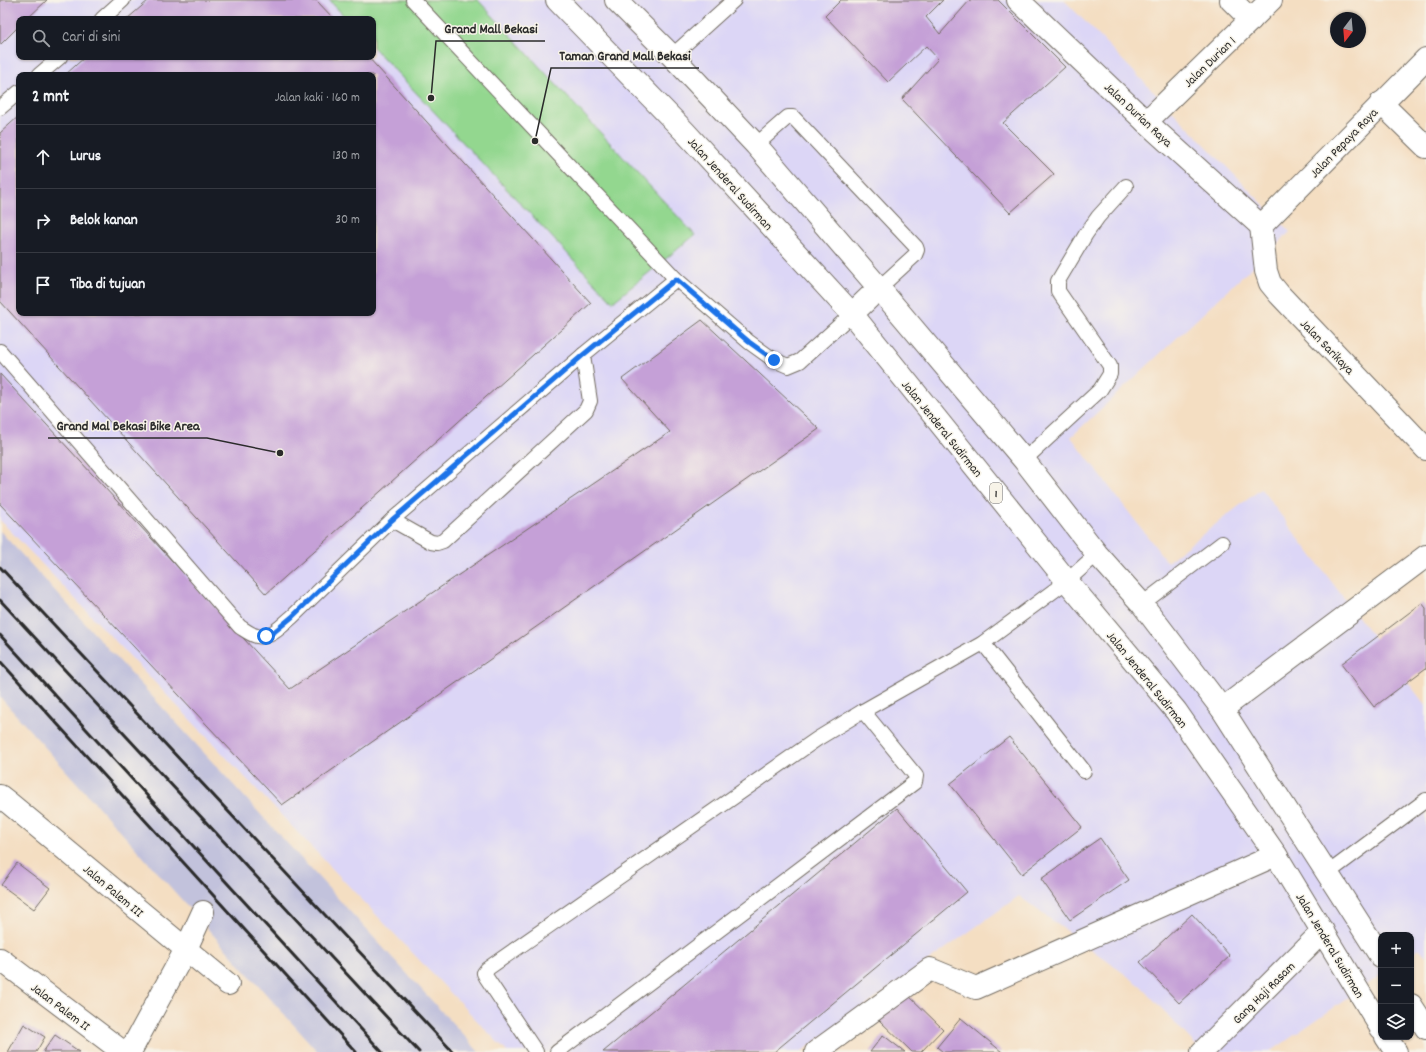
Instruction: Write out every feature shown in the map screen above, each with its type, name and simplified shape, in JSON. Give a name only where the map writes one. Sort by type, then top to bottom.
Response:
[{"type":"main road","name":"Jalan Jenderal Sudirman","points":[[557,0],[686,132],[852,314],[1066,581],[1176,712],[1276,855],[1378,1023]]},
{"type":"main road","points":[[616,0],[672,56],[756,145],[1024,460],[1097,554],[1142,604],[1222,709],[1378,952]]},
{"type":"main road","name":"Jalan Durian Raya","points":[[1018,0],[1146,122],[1261,226]]},
{"type":"main road","points":[[1231,0],[1251,20]]},
{"type":"main road","name":"Jalan Durian 1","points":[[1146,122],[1271,0]]},
{"type":"main road","name":"Jalan Pepaya Raya","points":[[1261,226],[1426,59]]},
{"type":"main road","points":[[1381,103],[1426,147]]},
{"type":"main road","name":"Jalan Sarikaya","points":[[1261,226],[1266,271],[1270,283],[1426,450]]},
{"type":"main road","points":[[852,314],[879,288]]},
{"type":"main road","points":[[1222,709],[1426,556]]},
{"type":"main road","name":"Jalan Palem III","points":[[0,796],[228,984]]},
{"type":"main road","points":[[816,1052],[930,969],[976,988],[1276,855]]},
{"type":"main road","points":[[130,1052],[186,949],[203,912]]},
{"type":"main road","name":"Gang Haji Rasam","points":[[1202,1052],[1323,931]]},
{"type":"main road","name":"Jalan Palem II","points":[[0,959],[123,1052]]},
{"type":"main road","points":[[1414,1009],[1426,1028]]},
{"type":"main road","points":[[1388,1040],[1396,1052]]},
{"type":"lane","points":[[105,16],[123,0]]},
{"type":"lane","points":[[413,0],[676,279],[749,342],[774,360],[788,366],[800,361],[852,314]]},
{"type":"lane","points":[[672,56],[734,0]]},
{"type":"lane","points":[[42,72],[56,60]]},
{"type":"lane","points":[[0,108],[16,95]]},
{"type":"lane","points":[[756,145],[788,117],[793,117],[916,247],[917,250],[915,255],[879,288]]},
{"type":"lane","points":[[1024,460],[1100,390],[1110,374],[1110,366],[1058,291],[1057,286],[1058,281],[1086,234],[1098,217],[1126,186]]},
{"type":"lane","points":[[0,351],[240,627],[256,636],[266,636],[274,632],[392,520],[583,355],[676,279]]},
{"type":"lane","points":[[392,520],[431,542],[437,543],[443,541],[586,410],[590,401],[583,355]]},
{"type":"lane","points":[[1142,604],[1222,543]]},
{"type":"lane","points":[[536,1052],[486,977],[484,973],[486,969],[817,739],[863,711],[983,643],[1066,581],[1097,554]]},
{"type":"lane","points":[[983,643],[1084,771]]},
{"type":"lane","points":[[557,1052],[915,782],[916,776],[863,711]]},
{"type":"lane","points":[[1328,873],[1426,800]]},
{"type":"shaded area","points":[[0,0],[1064,0],[1290,232],[1071,437],[1167,562],[1261,489],[1426,706],[1426,956],[1419,948],[1414,952],[1414,932],[1378,932],[1378,977],[1270,1052],[1202,1052],[1141,986],[1019,896],[801,1052],[507,1052],[0,520]]},
{"type":"shaded area","points":[[0,531],[479,1052],[318,1052],[0,697]]},
{"type":"green space","points":[[329,0],[478,0],[695,235],[613,302],[376,50],[376,16],[344,16]]},
{"type":"building","points":[[0,0],[47,0],[30,16],[16,16],[16,29],[0,45]]},
{"type":"building","points":[[149,0],[316,0],[331,16],[130,16]]},
{"type":"building","points":[[841,0],[943,0],[926,17],[940,34],[970,0],[998,0],[1065,67],[1003,123],[1054,174],[1010,213],[902,99],[938,59],[926,46],[888,82],[825,16]]},
{"type":"building","points":[[82,60],[371,60],[591,303],[266,594],[0,301],[0,133],[16,119],[16,316],[376,316],[376,72],[68,72]]},
{"type":"building","points":[[702,320],[819,429],[282,805],[0,504],[0,374],[290,689],[670,432],[622,379]]},
{"type":"building","points":[[1422,603],[1426,608],[1426,668],[1374,707],[1341,664]]},
{"type":"building","points":[[1009,737],[1082,827],[1022,874],[950,784]]},
{"type":"building","points":[[897,808],[967,892],[774,1052],[603,1052]]},
{"type":"building","points":[[1100,838],[1129,880],[1070,920],[1041,879]]},
{"type":"building","points":[[17,863],[50,888],[34,909],[1,885]]},
{"type":"building","points":[[1192,914],[1230,956],[1179,1003],[1140,962]]},
{"type":"building","points":[[905,992],[943,1029],[921,1052],[912,1052],[878,1019]]},
{"type":"building","points":[[961,1018],[1002,1052],[943,1052],[937,1047]]},
{"type":"building","points":[[24,1024],[45,1037],[36,1052],[8,1052]]},
{"type":"building","points":[[55,1035],[80,1052],[43,1052]]},
{"type":"building","points":[[883,1035],[905,1052],[870,1052]]},
{"type":"railway","points":[[0,567],[453,1052]]},
{"type":"railway","points":[[0,600],[419,1052]]},
{"type":"railway","points":[[0,635],[382,1052]]},
{"type":"railway","points":[[0,661],[356,1052]]},
{"type":"place","name":"Grand Mall Bekasi","points":[[431,98]]},
{"type":"place","name":"Taman Grand Mall Bekasi","points":[[535,141]]},
{"type":"place","name":"Grand Mal Bekasi Bike Area","points":[[280,453]]},
{"type":"route","points":[[266,636],[274,632],[292,617],[392,520],[583,355],[676,279],[749,342],[774,360]]}]
